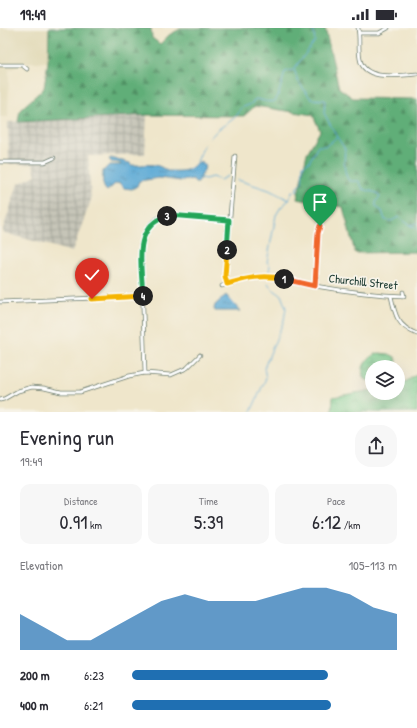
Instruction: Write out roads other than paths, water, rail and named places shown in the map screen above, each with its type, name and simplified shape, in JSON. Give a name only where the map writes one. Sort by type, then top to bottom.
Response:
[{"type":"street","points":[[358,28],[360,60],[365,70],[376,75],[417,74]]},
{"type":"street","points":[[359,33],[379,33],[388,28]]},
{"type":"street","points":[[0,65],[22,65],[27,69]]},
{"type":"street","points":[[227,284],[225,276],[235,156]]},
{"type":"street","points":[[0,162],[45,162],[54,158]]},
{"type":"street","points":[[145,373],[141,245],[144,233],[151,224],[159,218],[169,215],[229,220]]},
{"type":"street","points":[[315,286],[318,233],[320,226]]},
{"type":"street","name":"Churchill Street","points":[[222,286],[247,278],[265,276],[367,294],[404,296],[403,292]]},
{"type":"street","points":[[0,302],[143,296]]},
{"type":"street","points":[[391,296],[394,311],[399,323],[408,330],[417,334]]},
{"type":"street","points":[[0,400],[18,391],[32,387],[61,392],[80,392],[129,376],[145,373],[171,375],[187,368],[200,355]]},
{"type":"water","points":[[111,158],[130,163],[131,165],[154,165],[167,171],[187,170],[196,163],[202,162],[205,165],[198,183],[195,183],[193,179],[181,181],[159,178],[139,181],[137,186],[132,189],[124,188],[119,183],[115,184],[107,191],[103,184],[103,171],[109,165],[121,165],[120,163],[111,162],[109,159]]},
{"type":"water","points":[[226,295],[240,311],[215,311],[215,305]]},
{"type":"waterway","points":[[313,28],[315,41],[294,69],[298,81],[311,99],[325,100],[324,113],[345,149],[344,166],[349,181],[359,181],[363,189],[377,193],[380,196],[376,202],[376,207],[382,211],[385,220],[391,221],[399,217],[417,229]]},
{"type":"waterway","points":[[210,138],[219,129],[235,118],[241,108],[251,104],[255,99],[268,102],[275,101],[278,96],[285,72],[293,70]]},
{"type":"waterway","points":[[269,271],[270,266],[267,262],[276,215],[281,207],[289,200],[292,192],[297,191],[297,187],[302,183],[303,165],[309,162],[318,146],[326,146],[337,137]]},
{"type":"waterway","points":[[197,162],[204,145]]},
{"type":"waterway","points":[[201,178],[205,179],[212,177],[220,180],[228,176]]},
{"type":"waterway","points":[[238,180],[269,190],[289,200]]},
{"type":"waterway","points":[[410,225],[417,223]]},
{"type":"waterway","points":[[251,412],[266,378],[264,368],[284,320],[286,308],[281,295],[271,288],[268,283]]}]
